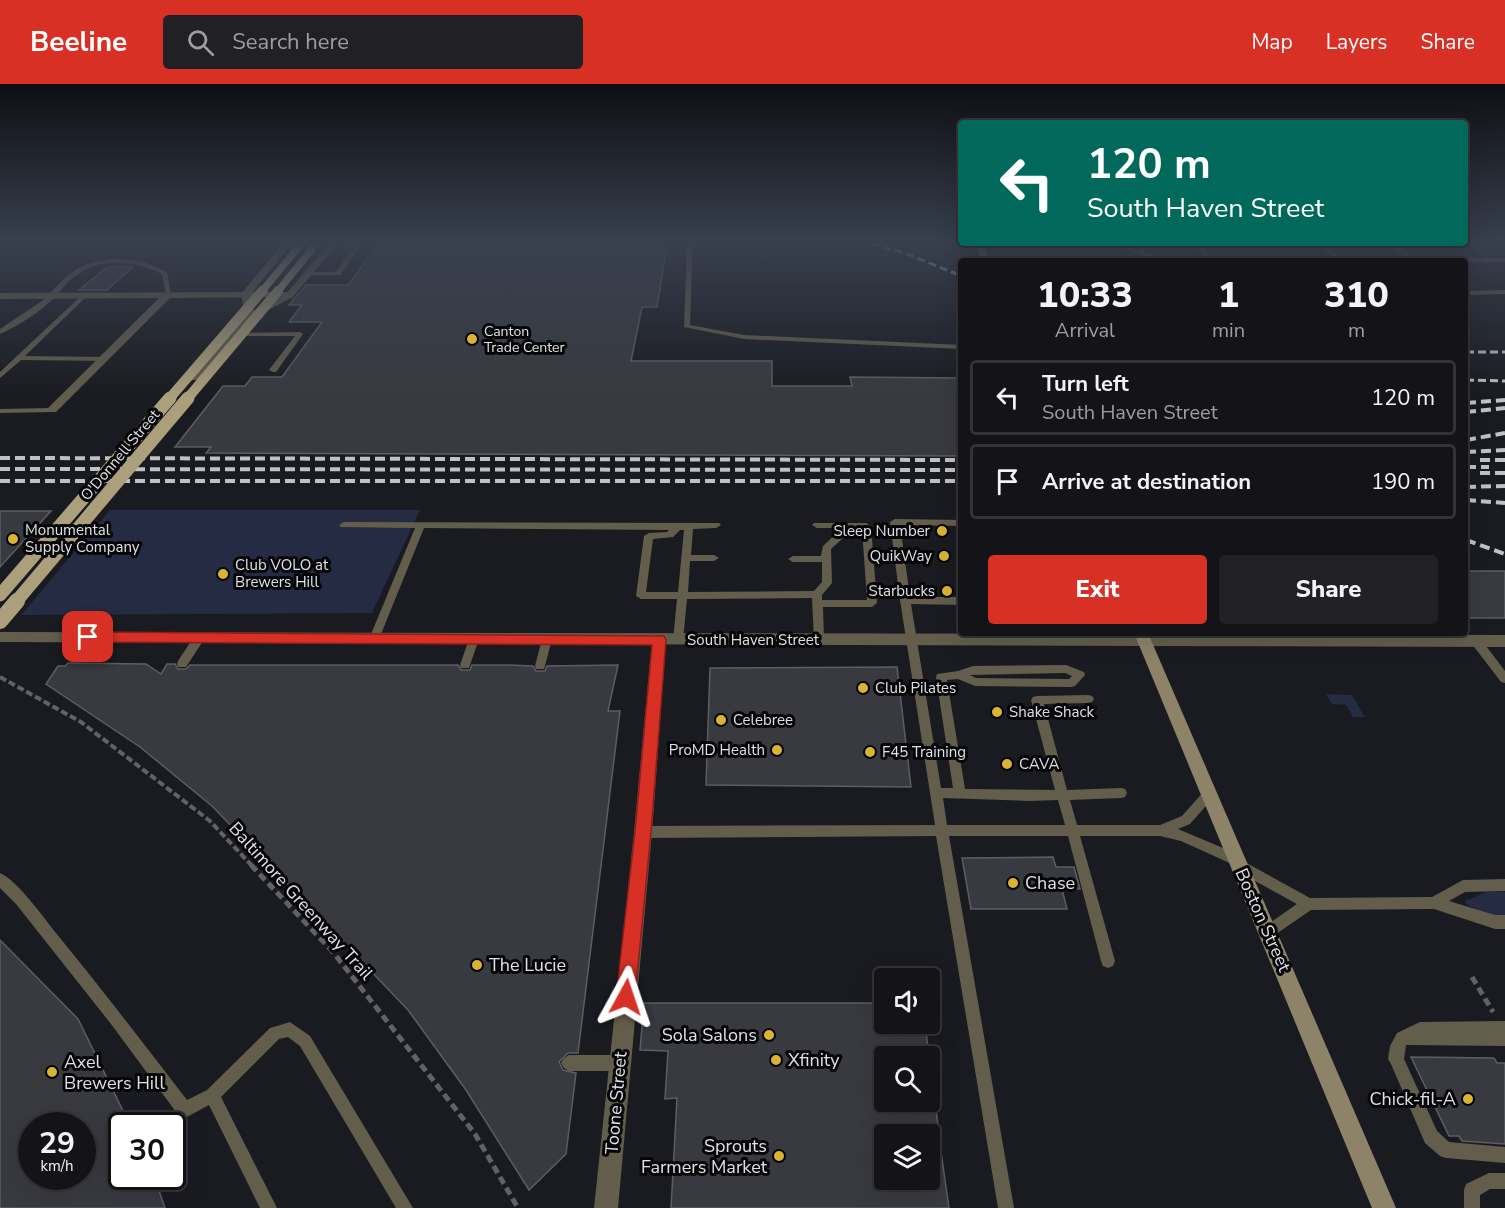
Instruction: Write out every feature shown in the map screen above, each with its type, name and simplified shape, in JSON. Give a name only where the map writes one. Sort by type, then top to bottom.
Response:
[{"type":"main road","name":"O'Donnell Street","points":[[0,597],[261,293]]},
{"type":"main road","name":"O'Donnell Street","points":[[0,621],[276,293]]},
{"type":"main road","name":"Boston Street","points":[[1142,636],[1384,1208]]},
{"type":"street","points":[[246,294],[249,310],[246,318]]},
{"type":"street","points":[[52,410],[168,295]]},
{"type":"street","points":[[0,296],[290,295]]},
{"type":"street","name":"O'Donnell Street","points":[[0,597],[246,318],[290,295]]},
{"type":"street","name":"South Haven Street","points":[[0,637],[911,641],[1142,636],[1505,641]]},
{"type":"street","name":"Toone Street","points":[[606,1208],[643,832],[669,640]]},
{"type":"lane","points":[[0,332],[55,293]]},
{"type":"lane","points":[[688,293],[686,326],[744,337],[958,347]]},
{"type":"lane","points":[[0,376],[84,296]]},
{"type":"lane","points":[[232,334],[300,334],[273,370]]},
{"type":"lane","points":[[18,358],[104,359]]},
{"type":"lane","points":[[0,411],[52,410]]},
{"type":"lane","points":[[958,523],[895,522],[935,793],[1006,1208]]},
{"type":"lane","points":[[344,525],[677,527],[716,525]]},
{"type":"lane","points":[[374,639],[422,525]]},
{"type":"lane","points":[[677,527],[670,535],[649,536],[641,596],[817,599],[872,603],[866,526],[817,525]]},
{"type":"lane","points":[[669,640],[683,596],[689,526]]},
{"type":"lane","points":[[819,640],[817,599],[827,583],[826,548],[850,526]]},
{"type":"lane","points":[[687,558],[714,558]]},
{"type":"lane","points":[[794,559],[826,559]]},
{"type":"lane","points":[[905,600],[958,601]]},
{"type":"lane","points":[[182,664],[199,638]]},
{"type":"lane","points":[[465,665],[474,639]]},
{"type":"lane","points":[[540,666],[547,639]]},
{"type":"lane","points":[[1476,641],[1505,679]]},
{"type":"lane","points":[[960,793],[941,677],[959,675],[975,682],[1071,683],[1080,675]]},
{"type":"lane","points":[[1088,699],[1037,700],[1065,795],[1108,961]]},
{"type":"lane","points":[[935,793],[1065,795],[1121,793]]},
{"type":"lane","points":[[1160,830],[1186,820],[1209,794]]},
{"type":"lane","points":[[643,832],[1160,830],[1184,836],[1238,863],[1309,904],[1434,903],[1495,922],[1505,922]]},
{"type":"lane","points":[[0,879],[21,900],[185,1110],[212,1095],[275,1033],[290,1029],[305,1041],[405,1208]]},
{"type":"lane","points":[[1434,903],[1463,886],[1505,885]]},
{"type":"lane","points":[[1269,932],[1309,904]]},
{"type":"lane","points":[[1502,1024],[1420,1029],[1402,1038],[1397,1046],[1396,1059],[1431,1137],[1446,1150],[1505,1155]]},
{"type":"lane","points":[[1402,1038],[1505,1040]]},
{"type":"lane","points":[[568,1064],[620,1064]]},
{"type":"lane","points":[[212,1095],[269,1208]]},
{"type":"lane","points":[[1472,1208],[1472,1190],[1489,1181],[1505,1181]]},
{"type":"path","name":"Baltimore Greenway Trail","points":[[0,677],[81,722],[210,821],[340,961],[474,1134],[518,1208]]},
{"type":"path","points":[[1472,977],[1502,1024]]},
{"type":"shaded area","name":"Club VOLO at Brewers Hill","points":[[110,510],[420,510],[372,613],[21,615]]},
{"type":"shaded area","points":[[1326,694],[1352,695],[1365,717],[1353,717],[1346,705],[1332,704]]},
{"type":"shaded area","points":[[1486,892],[1505,892],[1505,916],[1491,915],[1467,905],[1465,901]]},
{"type":"building","name":"Canton Trade Center","points":[[299,293],[659,293],[657,307],[642,307],[631,361],[772,361],[772,386],[852,386],[850,377],[958,378],[958,456],[206,453],[211,447],[175,447],[223,386],[245,386],[252,377],[282,377],[322,322],[289,322],[302,305],[289,305]]},
{"type":"building","name":"Monumental Supply Company","points":[[0,511],[51,511],[0,567]]},
{"type":"building","points":[[1468,571],[1505,571],[1505,618],[1468,618]]},
{"type":"building","name":"The Lucie","points":[[68,663],[146,664],[161,674],[167,664],[175,664],[178,669],[186,669],[190,665],[458,665],[461,670],[470,670],[472,665],[509,665],[533,666],[536,671],[545,671],[547,666],[618,665],[608,711],[620,711],[578,1053],[568,1053],[559,1062],[563,1070],[576,1073],[566,1154],[529,1190],[466,1090],[408,1010],[212,806],[140,747],[46,684],[58,666],[65,666]]},
{"type":"building","points":[[897,667],[911,787],[706,785],[710,668]]},
{"type":"building","name":"Chase","points":[[1053,857],[1056,867],[1074,867],[1080,889],[1062,889],[1067,909],[971,909],[962,858]]},
{"type":"building","name":"Axel Brewers Hill","points":[[0,940],[78,1019],[124,1112],[108,1112],[108,1190],[159,1190],[165,1208],[0,1208]]},
{"type":"building","points":[[644,1003],[874,1003],[874,1034],[926,1034],[928,1046],[874,1046],[874,1112],[936,1112],[938,1124],[874,1124],[874,1190],[940,1190],[940,1145],[949,1208],[671,1208],[677,1098],[665,1099],[668,1051],[640,1050]]},
{"type":"building","name":"Chick-fil-A","points":[[1411,1057],[1494,1058],[1497,1063],[1505,1063],[1505,1144],[1462,1141],[1459,1136],[1449,1136]]},
{"type":"railway","points":[[1468,352],[1505,352]]},
{"type":"railway","points":[[1468,380],[1505,381]]},
{"type":"railway","points":[[1468,403],[1505,400]]},
{"type":"railway","points":[[1468,412],[1505,408]]},
{"type":"railway","points":[[1468,440],[1505,433]]},
{"type":"railway","points":[[1468,452],[1505,450]]},
{"type":"railway","points":[[0,458],[958,460]]},
{"type":"railway","points":[[1480,460],[1505,460]]},
{"type":"railway","points":[[1468,467],[1489,467]]},
{"type":"railway","points":[[0,469],[958,470]]},
{"type":"railway","points":[[1480,473],[1505,473]]},
{"type":"railway","points":[[0,481],[958,481]]},
{"type":"railway","points":[[1468,487],[1505,486]]},
{"type":"railway","points":[[1468,500],[1505,503]]},
{"type":"railway","points":[[1468,541],[1505,554]]},
{"type":"place","name":"Canton Trade Center","points":[[472,339]]},
{"type":"place","name":"Sleep Number","points":[[942,531]]},
{"type":"place","name":"Monumental Supply Company","points":[[13,539]]},
{"type":"place","name":"QuikWay","points":[[944,556]]},
{"type":"place","name":"Club VOLO at Brewers Hill","points":[[223,574]]},
{"type":"place","name":"Starbucks","points":[[947,591]]},
{"type":"place","name":"Club Pilates","points":[[863,688]]},
{"type":"place","name":"Shake Shack","points":[[997,712]]},
{"type":"place","name":"Celebree","points":[[721,720]]},
{"type":"place","name":"ProMD Health","points":[[777,750]]},
{"type":"place","name":"F45 Training","points":[[870,752]]},
{"type":"place","name":"CAVA","points":[[1007,764]]},
{"type":"place","name":"Chase","points":[[1013,883]]},
{"type":"place","name":"The Lucie","points":[[477,965]]},
{"type":"place","name":"Sola Salons","points":[[769,1035]]},
{"type":"place","name":"Xfinity","points":[[776,1060]]},
{"type":"place","name":"Axel Brewers Hill","points":[[52,1072]]},
{"type":"place","name":"Chick-fil-A","points":[[1468,1099]]},
{"type":"place","name":"Sprouts Farmers Market","points":[[779,1156]]},
{"type":"route","points":[[88,637],[659,640],[626,997]]}]
